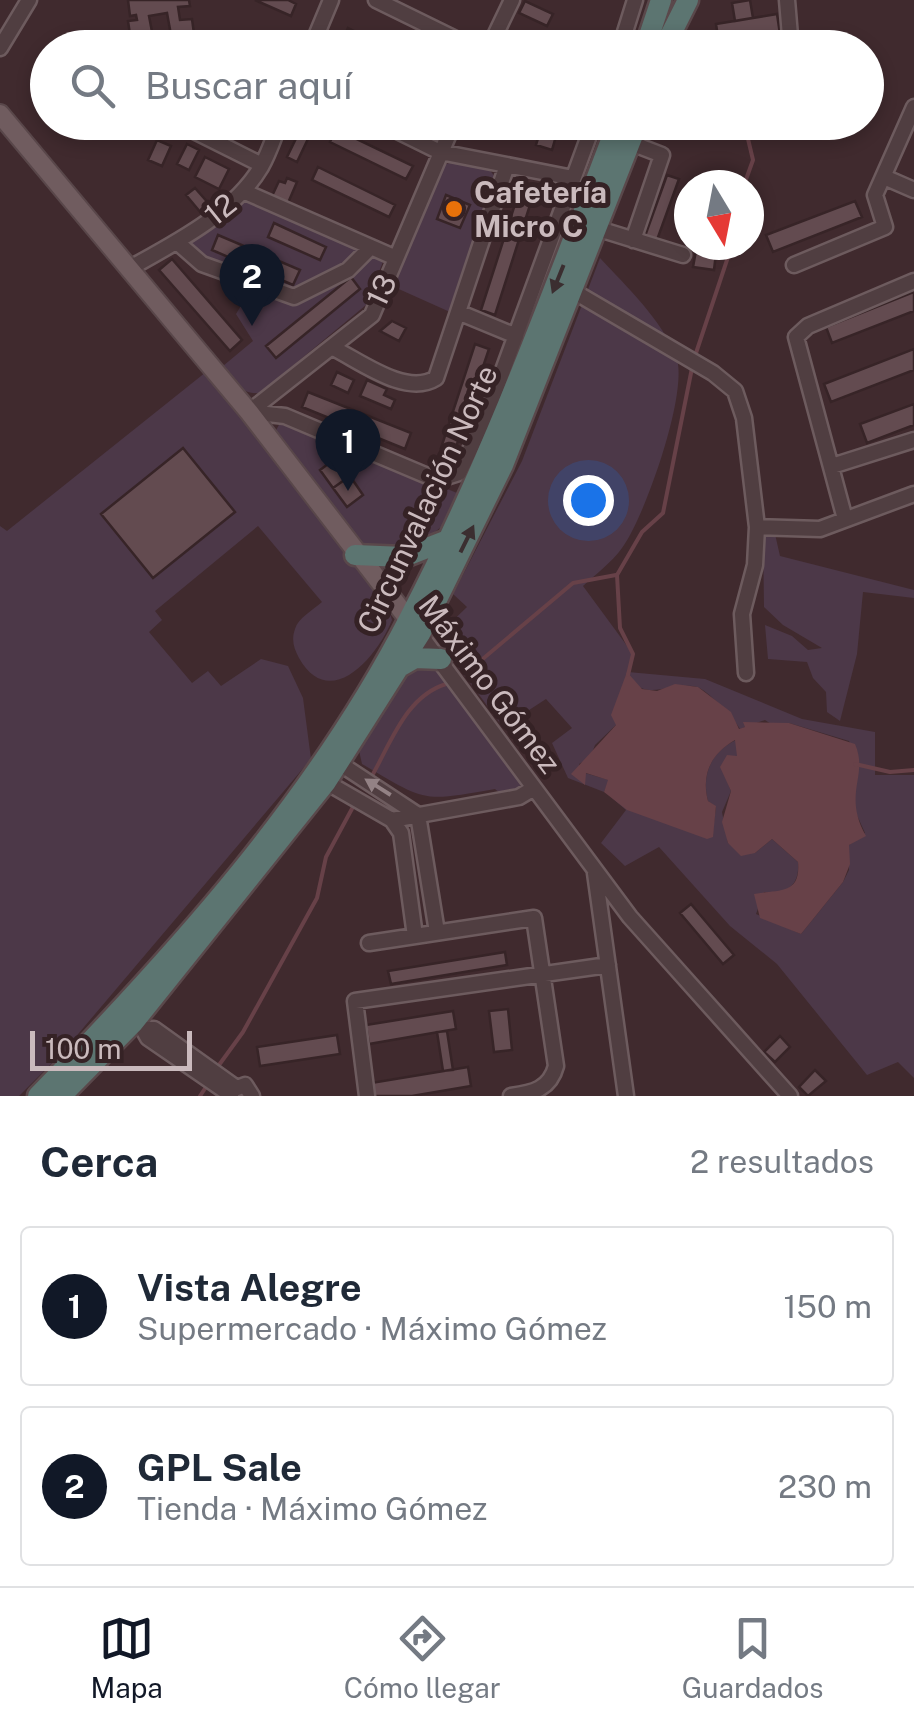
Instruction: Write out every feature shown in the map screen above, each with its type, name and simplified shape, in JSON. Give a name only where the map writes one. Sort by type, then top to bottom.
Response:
[{"type":"highway","points":[[651,30],[661,0]]},
{"type":"highway","points":[[673,30],[688,0]]},
{"type":"highway","name":"Circunvalación Norte","points":[[333,760],[414,627],[503,465],[574,291],[613,140]]},
{"type":"highway","name":"Circunvalación Norte","points":[[61,1096],[132,1022],[188,935],[320,778],[399,668],[445,541],[631,140]]},
{"type":"highway","points":[[356,555],[404,558],[445,541]]},
{"type":"highway","points":[[399,668],[414,658],[440,658]]},
{"type":"highway","name":"Circunvalación Norte","points":[[38,1096],[132,1022]]},
{"type":"main road","name":"Máximo Gómez","points":[[0,114],[249,412],[414,627]]},
{"type":"street","points":[[0,48],[30,0]]},
{"type":"street","points":[[318,30],[331,0]]},
{"type":"street","points":[[376,0],[437,30]]},
{"type":"street","points":[[498,30],[512,0]]},
{"type":"street","points":[[626,30],[635,0]]},
{"type":"street","points":[[786,0],[789,30]]},
{"type":"street","points":[[794,265],[885,228],[875,195],[914,107]]},
{"type":"street","points":[[212,140],[262,165]]},
{"type":"street","name":"12","points":[[130,268],[178,243],[243,190],[262,165],[272,140]]},
{"type":"street","points":[[416,140],[440,152],[573,178]]},
{"type":"street","name":"13","points":[[249,412],[372,315],[446,140]]},
{"type":"street","points":[[249,412],[284,416],[445,480],[462,468],[516,336],[587,140]]},
{"type":"street","points":[[630,143],[662,155],[633,240]]},
{"type":"street","points":[[333,348],[401,382],[431,382],[442,367],[507,165]]},
{"type":"street","points":[[884,177],[914,190]]},
{"type":"street","points":[[243,190],[396,258]]},
{"type":"street","points":[[590,225],[674,253]]},
{"type":"street","points":[[178,243],[202,264],[294,297],[348,270],[372,247]]},
{"type":"street","points":[[845,519],[796,337],[808,326],[914,281]]},
{"type":"street","points":[[574,291],[726,382],[740,402],[757,527],[755,566],[742,614],[746,672]]},
{"type":"street","points":[[458,312],[516,336]]},
{"type":"street","points":[[832,466],[914,440]]},
{"type":"street","points":[[757,527],[820,528],[914,494]]},
{"type":"street","name":"Máximo Gómez","points":[[414,627],[595,872],[790,1096]]},
{"type":"street","points":[[333,760],[418,816],[438,932]]},
{"type":"street","points":[[320,778],[392,820],[401,833],[415,936]]},
{"type":"street","points":[[392,820],[519,797],[534,788]]},
{"type":"street","points":[[595,872],[626,1096]]},
{"type":"street","points":[[369,942],[534,918],[556,1066],[546,1085],[534,1093],[512,1096]]},
{"type":"street","points":[[366,1096],[355,1001],[608,965]]},
{"type":"street","points":[[132,1022],[154,1029],[233,1093],[248,1087],[252,1096]]},
{"type":"shaded area","points":[[454,162],[489,169],[495,177],[450,312],[392,286],[442,165]]},
{"type":"shaded area","points":[[243,191],[386,254],[366,305],[260,393],[242,389],[223,366],[253,341],[236,314],[254,284],[202,264],[178,243]]},
{"type":"shaded area","points":[[600,258],[662,329],[676,356],[679,373],[663,454],[642,511],[622,548],[583,586],[633,654],[628,672],[705,679],[802,719],[875,732],[875,775],[914,775],[914,1078],[898,1062],[867,1075],[777,964],[730,926],[659,847],[625,866],[601,843],[626,810],[611,797],[713,830],[716,807],[708,801],[707,773],[720,751],[736,740],[738,757],[724,773],[731,791],[722,812],[728,843],[755,853],[772,839],[798,862],[794,883],[779,892],[764,892],[756,914],[801,934],[843,882],[849,870],[849,845],[865,833],[851,802],[859,765],[849,741],[765,720],[740,729],[720,705],[697,687],[652,690],[637,686],[632,679],[616,725],[595,745],[590,758],[579,764],[585,784],[585,773],[609,780],[604,792],[568,778],[552,743],[572,728],[546,699],[503,727],[436,637],[467,607],[453,594],[522,461]]},
{"type":"shaded area","points":[[206,372],[387,603],[392,620],[376,649],[352,673],[338,680],[311,674],[297,655],[293,637],[299,621],[322,602],[258,526],[155,611],[162,620],[149,632],[192,683],[208,671],[221,686],[261,659],[288,666],[303,698],[311,759],[62,1053],[19,1096],[0,1096],[0,526],[7,531]]},
{"type":"shaded area","points":[[281,421],[457,493],[441,527],[413,550],[363,547],[273,436]]},
{"type":"shaded area","points":[[763,532],[775,534],[780,556],[914,590],[914,598],[863,592],[857,654],[840,721],[827,712],[826,692],[813,678],[807,662],[768,659],[765,625],[792,636],[808,650],[822,648],[783,625],[764,607]]},
{"type":"shaded area","points":[[440,663],[520,783],[520,789],[501,794],[495,789],[425,796],[362,764],[358,746],[410,665]]},
{"type":"shaded area","points":[[627,672],[642,689],[657,691],[675,684],[698,687],[731,712],[739,729],[745,727],[743,722],[789,723],[855,744],[859,755],[856,808],[866,836],[849,845],[850,864],[843,882],[801,934],[760,918],[754,894],[791,886],[796,881],[798,862],[772,839],[755,853],[741,856],[728,843],[722,822],[731,791],[720,767],[727,755],[737,756],[735,740],[714,758],[707,774],[708,801],[716,806],[713,837],[707,839],[627,810],[604,792],[608,780],[586,773],[585,785],[571,774],[616,725],[611,715]]},
{"type":"building","points":[[128,0],[189,0],[190,6],[178,7],[180,20],[192,19],[194,30],[170,30],[167,13],[149,16],[152,30],[129,30],[128,21],[137,20],[136,15],[130,16]]},
{"type":"building","points":[[255,0],[288,0],[296,4],[291,16]]},
{"type":"building","points":[[750,0],[753,18],[735,21],[732,3]]},
{"type":"building","points":[[525,1],[553,14],[547,26],[519,13]]},
{"type":"building","points":[[777,14],[779,30],[717,30],[716,24]]},
{"type":"building","points":[[157,140],[171,146],[162,166],[148,160]]},
{"type":"building","points":[[295,140],[307,140],[297,162],[287,157]]},
{"type":"building","points":[[359,140],[413,166],[406,179],[330,142]]},
{"type":"building","points":[[538,140],[555,140],[552,150],[536,145]]},
{"type":"building","points":[[187,144],[199,150],[189,170],[177,164]]},
{"type":"building","points":[[205,157],[229,169],[219,189],[195,177]]},
{"type":"building","points":[[318,167],[395,205],[389,217],[312,180]]},
{"type":"building","points":[[667,175],[674,177],[674,193],[657,240],[645,236]]},
{"type":"building","points":[[287,178],[297,182],[288,203],[272,196],[279,181],[285,183]]},
{"type":"building","points":[[195,188],[210,205],[201,213],[186,195]]},
{"type":"building","points":[[446,195],[470,205],[460,228],[437,219]]},
{"type":"building","points":[[516,201],[530,205],[495,315],[481,310]]},
{"type":"building","points":[[855,201],[862,217],[773,252],[766,235]]},
{"type":"building","points":[[274,223],[326,247],[320,260],[268,237]]},
{"type":"building","points":[[218,235],[300,270],[293,285],[212,250]]},
{"type":"building","points":[[172,259],[242,340],[230,351],[159,270]]},
{"type":"building","points":[[694,260],[715,260],[714,270],[693,267]]},
{"type":"building","points":[[351,277],[360,289],[276,358],[266,346]]},
{"type":"building","points":[[914,292],[914,311],[832,343],[826,327]]},
{"type":"building","points":[[392,321],[406,328],[399,341],[380,331]]},
{"type":"building","points":[[475,344],[489,349],[454,453],[441,448]]},
{"type":"building","points":[[914,349],[914,370],[831,402],[824,384]]},
{"type":"building","points":[[337,372],[354,380],[348,393],[331,385]]},
{"type":"building","points":[[367,380],[387,389],[384,395],[395,400],[391,409],[360,396]]},
{"type":"building","points":[[308,392],[411,433],[405,449],[302,407]]},
{"type":"building","points":[[914,404],[914,425],[867,443],[860,424]]},
{"type":"building","points":[[183,448],[235,512],[153,578],[101,514]]},
{"type":"building","points":[[336,458],[350,476],[333,488],[320,470]]},
{"type":"building","points":[[350,476],[363,495],[347,507],[333,488]]},
{"type":"building","points":[[691,904],[734,955],[723,964],[680,913]]},
{"type":"building","points":[[505,952],[507,965],[391,984],[388,971]]},
{"type":"building","points":[[508,1009],[512,1050],[494,1052],[489,1011]]},
{"type":"building","points":[[453,1011],[456,1029],[369,1044],[366,1025]]},
{"type":"building","points":[[447,1031],[453,1070],[443,1071],[437,1032]]},
{"type":"building","points":[[337,1035],[340,1054],[260,1066],[257,1047]]},
{"type":"building","points":[[780,1036],[790,1047],[775,1062],[764,1052]]},
{"type":"building","points":[[468,1067],[471,1086],[412,1096],[373,1096],[371,1083]]},
{"type":"building","points":[[815,1070],[826,1081],[808,1096],[799,1087]]},
{"type":"waterway","points":[[748,140],[753,160],[749,170]]},
{"type":"waterway","points":[[694,359],[727,260]]},
{"type":"waterway","points":[[628,675],[633,654],[620,628],[617,575],[642,532],[663,513],[692,368]]},
{"type":"waterway","points":[[466,673],[573,583],[616,575]]},
{"type":"waterway","points":[[373,774],[411,709],[432,690],[446,684]]},
{"type":"waterway","points":[[855,764],[890,772],[914,770]]},
{"type":"waterway","points":[[219,1065],[243,1032],[317,898],[326,857],[354,805]]},
{"type":"waterway","points":[[200,1096],[206,1087]]},
{"type":"place","name":"Cafetería Micro C","points":[[454,209]]},
{"type":"place","name":"GPL Sale","points":[[252,326]]},
{"type":"place","name":"Vista Alegre","points":[[348,491]]}]
